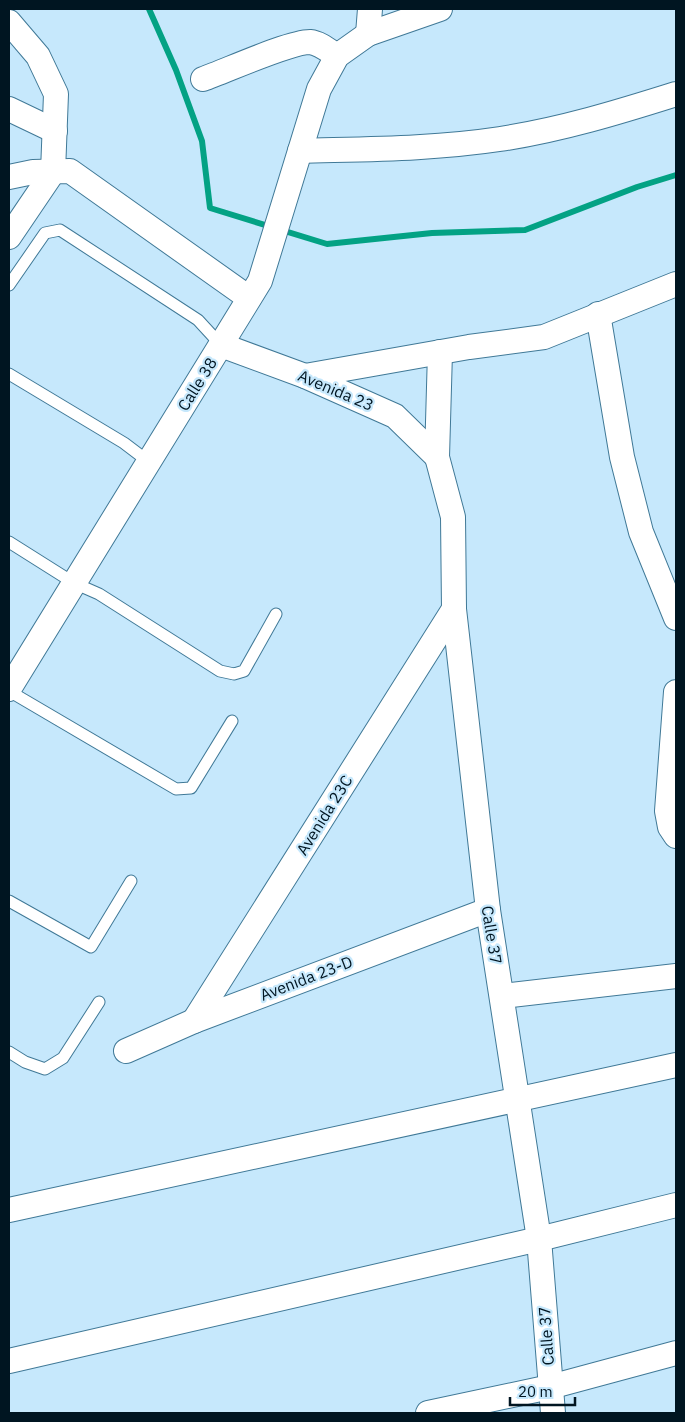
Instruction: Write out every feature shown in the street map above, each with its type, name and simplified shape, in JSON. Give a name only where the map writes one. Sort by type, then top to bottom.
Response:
[{"type":"street","points":[[368,34],[370,9]]},
{"type":"street","points":[[203,79],[285,48],[309,42],[321,46],[337,56],[368,34],[440,9]]},
{"type":"street","points":[[9,22],[38,56],[56,94],[53,172],[9,237]]},
{"type":"street","name":"Calle 38","points":[[9,690],[260,281],[319,89],[337,56]]},
{"type":"street","points":[[300,150],[400,149],[500,139],[581,123],[676,94]]},
{"type":"street","points":[[9,109],[55,130]]},
{"type":"street","points":[[9,178],[33,172],[70,171],[249,298]]},
{"type":"street","points":[[305,376],[440,352],[544,337],[676,284]]},
{"type":"street","points":[[598,314],[622,457],[641,532],[676,618]]},
{"type":"street","name":"Avenida 23","points":[[221,345],[305,376],[395,416],[437,457]]},
{"type":"street","points":[[437,457],[440,352]]},
{"type":"street","name":"Calle 37","points":[[437,457],[453,517],[454,609],[488,910],[516,1100],[540,1239],[553,1413]]},
{"type":"street","name":"Avenida 23C","points":[[194,1021],[454,609]]},
{"type":"street","points":[[676,692],[667,811],[670,827],[676,836]]},
{"type":"street","name":"Avenida 23-D","points":[[126,1051],[194,1021],[488,910]]},
{"type":"street","points":[[502,996],[676,976]]},
{"type":"street","points":[[9,1210],[676,1065]]},
{"type":"street","points":[[9,1361],[540,1239],[676,1205]]},
{"type":"street","points":[[428,1413],[550,1387],[676,1353]]},
{"type":"lane","points":[[9,285],[45,233],[60,230],[198,320],[221,345]]},
{"type":"lane","points":[[9,374],[124,443],[149,462]]},
{"type":"lane","points":[[9,542],[74,583],[99,594],[220,671],[234,674],[244,672],[276,614]]},
{"type":"lane","points":[[9,690],[176,789],[191,788],[232,721]]},
{"type":"lane","points":[[9,901],[91,948],[131,881]]},
{"type":"lane","points":[[9,1052],[25,1062],[46,1069],[63,1058],[99,1002]]},
{"type":"waterway","points":[[149,9],[176,70],[202,141],[210,208],[327,244],[432,233],[525,230],[637,187],[676,175]]}]
